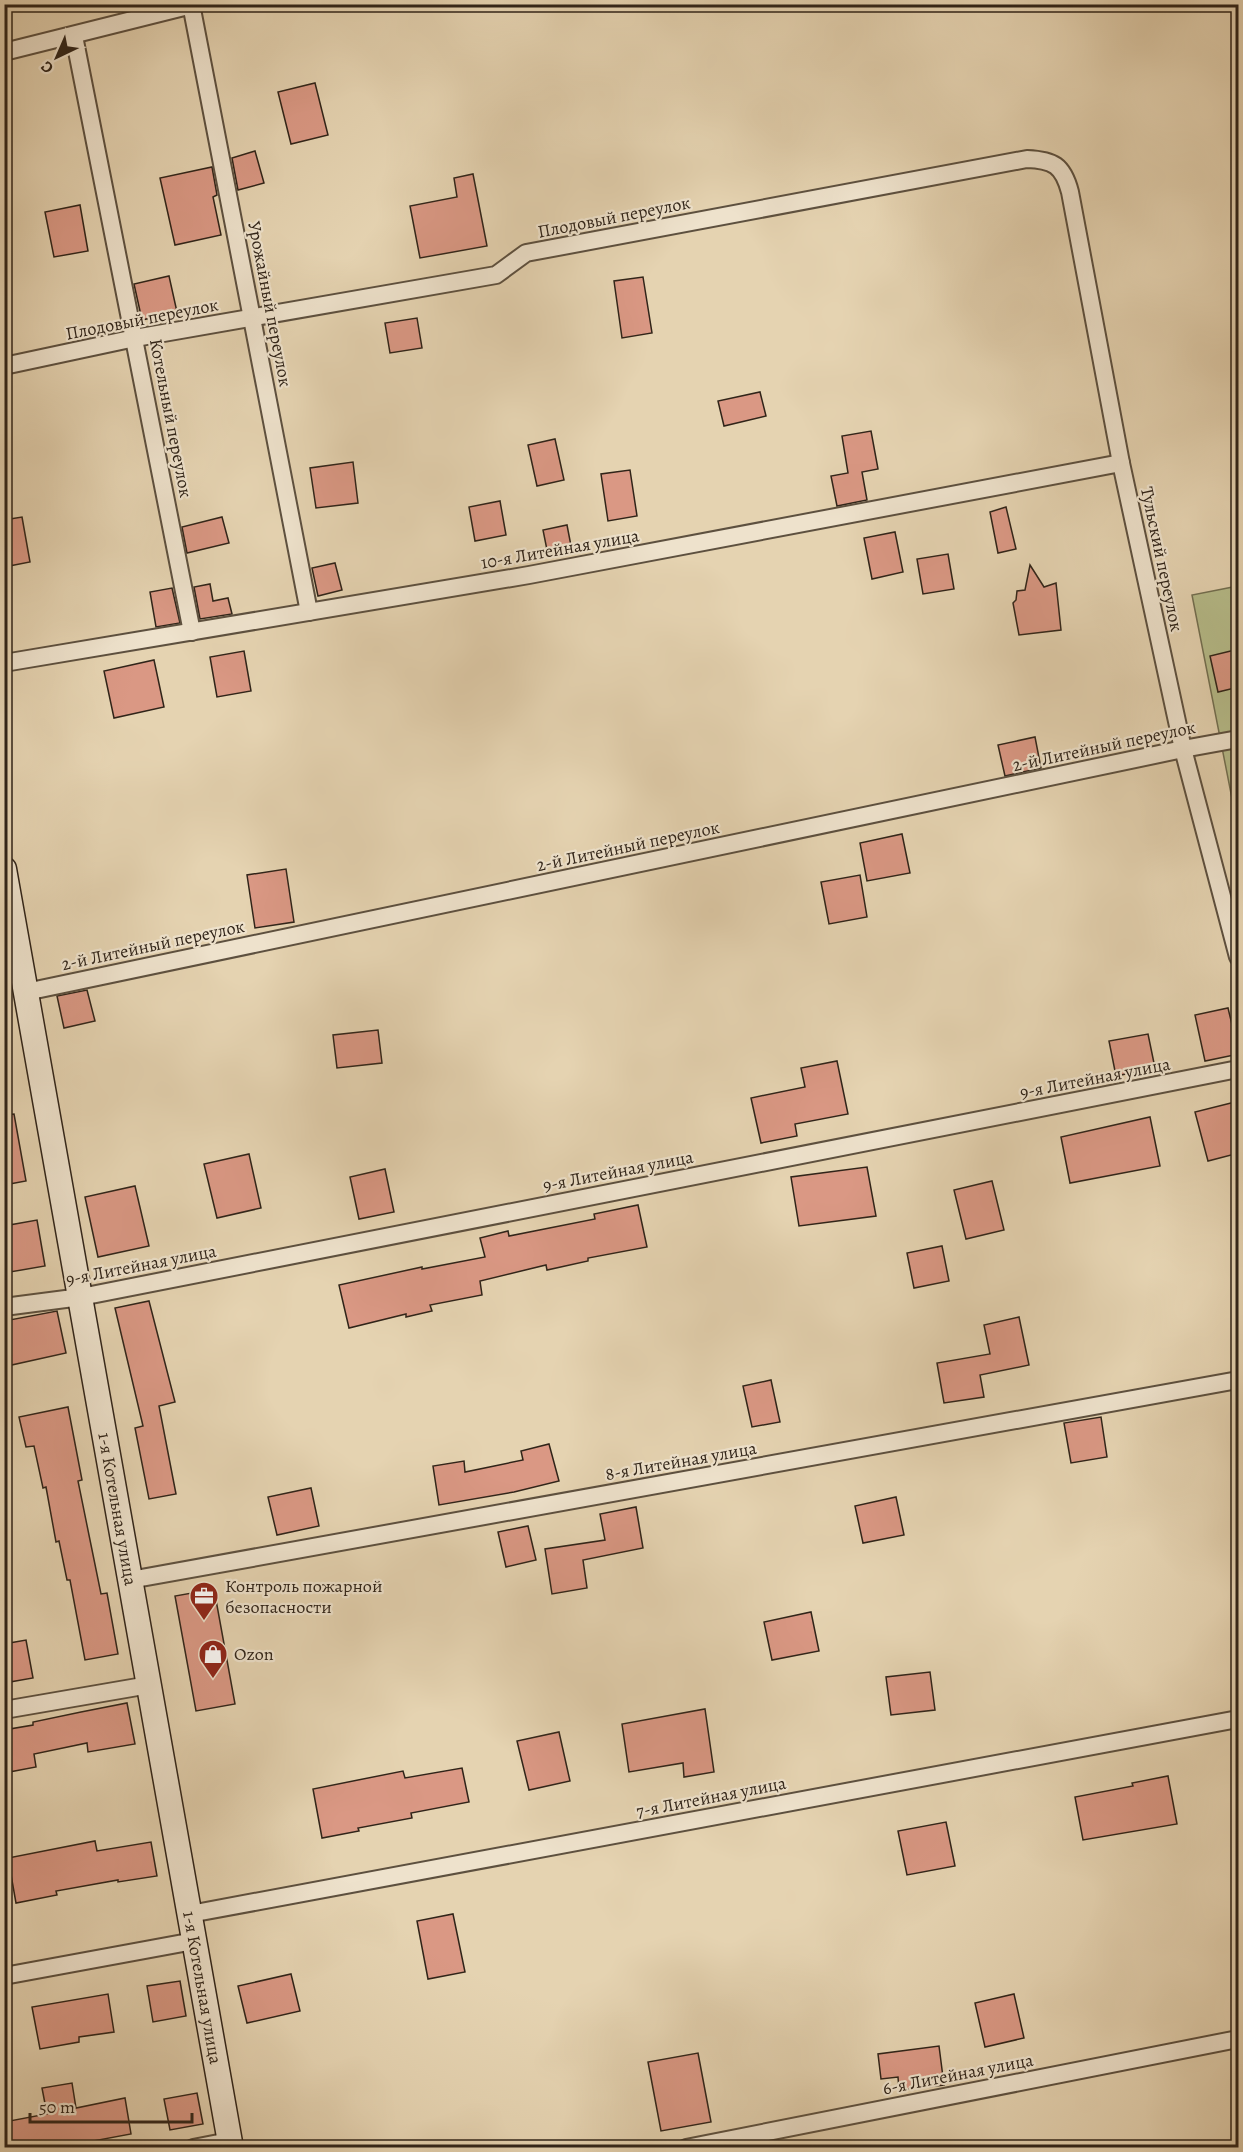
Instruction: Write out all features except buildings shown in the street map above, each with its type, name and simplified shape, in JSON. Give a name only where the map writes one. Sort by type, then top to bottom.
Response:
[{"type":"street","points":[[4,52],[193,5]]},
{"type":"street","name":"Урожайный переулок","points":[[193,5],[309,612]]},
{"type":"street","name":"Котельный переулок","points":[[74,36],[192,632]]},
{"type":"street","name":"Плодовый переулок","points":[[4,366],[135,338],[496,275],[526,253],[1027,159],[1043,159],[1059,166]]},
{"type":"street","name":"Тульский переулок","points":[[1059,166],[1067,179],[1070,192],[1121,463],[1183,749],[1239,957]]},
{"type":"street","name":"10-я Литейная улица","points":[[4,663],[529,575],[1121,463]]},
{"type":"street","name":"2-й Литейный переулок","points":[[26,992],[1239,739]]},
{"type":"street","name":"1-я Котельная улица","points":[[6,882],[230,2144]]},
{"type":"street","name":"9-я Литейная улица","points":[[4,1307],[81,1297],[1239,1069]]},
{"type":"street","name":"8-я Литейная улица","points":[[130,1580],[1239,1380]]},
{"type":"street","points":[[4,1710],[149,1685]]},
{"type":"street","name":"7-я Литейная улица","points":[[190,1914],[1239,1719]]},
{"type":"street","points":[[4,1976],[194,1941]]},
{"type":"street","name":"6-я Литейная улица","points":[[686,2148],[1239,2039]]},
{"type":"street","points":[[194,2148],[230,2144]]},
{"type":"green space","points":[[1238,586],[1238,829],[1192,595]]},
{"type":"place","name":"Контроль пожарной безопасности","points":[[204,1622]]},
{"type":"place","name":"Ozon","points":[[213,1680]]}]
